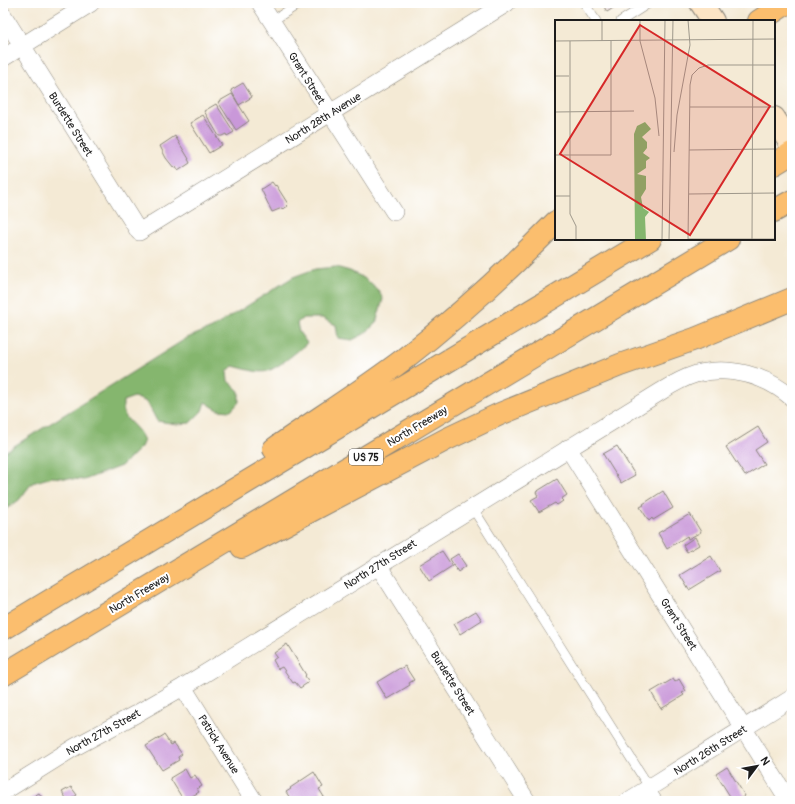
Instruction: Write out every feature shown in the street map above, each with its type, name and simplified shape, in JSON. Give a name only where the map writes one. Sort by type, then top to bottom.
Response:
[{"type":"highway","points":[[761,20],[787,3]]},
{"type":"highway","points":[[775,163],[792,153]]},
{"type":"highway","points":[[775,211],[792,201]]},
{"type":"highway","points":[[37,608],[360,391],[393,367],[479,296],[555,223]]},
{"type":"highway","points":[[3,629],[648,240]]},
{"type":"highway","name":"North Freeway","points":[[3,675],[726,240]]},
{"type":"highway","points":[[58,642],[447,439],[483,422],[595,374],[700,337],[792,299]]},
{"type":"main road","points":[[701,3],[712,20]]},
{"type":"main road","points":[[775,120],[792,146]]},
{"type":"street","points":[[3,58],[91,3]]},
{"type":"street","name":"Grant Street","points":[[260,3],[394,212]]},
{"type":"street","name":"North 28th Avenue","points":[[139,232],[506,3]]},
{"type":"street","name":"Burdette Street","points":[[3,15],[139,232]]},
{"type":"street","name":"North 27th Street","points":[[3,792],[75,747],[183,687],[378,565],[667,388],[694,375],[716,371],[731,371],[765,380],[778,387],[792,398]]},
{"type":"street","name":"Grant Street","points":[[568,448],[790,801]]},
{"type":"street","name":"Burdette Street","points":[[378,565],[527,801]]},
{"type":"street","name":"Patrick Avenue","points":[[183,687],[254,801]]},
{"type":"street","name":"North 26th Street","points":[[628,801],[653,794],[744,728],[792,698]]},
{"type":"lane","points":[[272,21],[300,3]]},
{"type":"lane","points":[[584,3],[595,20]]},
{"type":"lane","points":[[623,20],[649,3]]},
{"type":"lane","points":[[472,507],[653,794]]},
{"type":"green space","points":[[336,267],[350,271],[364,278],[379,291],[383,299],[376,323],[364,334],[352,340],[338,338],[336,325],[322,318],[303,318],[297,323],[299,332],[307,343],[283,362],[268,371],[255,371],[233,366],[227,372],[228,381],[239,391],[239,402],[231,411],[218,410],[205,402],[202,411],[190,423],[177,424],[157,421],[147,402],[134,397],[123,401],[124,414],[138,430],[144,440],[141,447],[121,466],[84,480],[52,477],[32,483],[19,500],[3,511],[3,453],[187,338],[212,328],[293,277],[315,269]]},
{"type":"building","points":[[602,3],[621,3],[607,12]]},
{"type":"building","points":[[243,83],[252,97],[239,105],[231,90]]},
{"type":"building","points":[[232,94],[249,121],[236,130],[218,102]]},
{"type":"building","points":[[216,104],[234,132],[227,136],[226,134],[219,136],[204,111]]},
{"type":"building","points":[[203,115],[222,145],[209,153],[190,123]]},
{"type":"building","points":[[175,136],[190,163],[178,171],[176,167],[174,168],[166,158],[160,146]]},
{"type":"building","points":[[272,182],[275,186],[276,185],[288,206],[272,212],[261,189]]},
{"type":"building","points":[[758,427],[767,442],[755,450],[764,464],[745,476],[726,447]]},
{"type":"building","points":[[617,446],[635,475],[621,483],[603,454]]},
{"type":"building","points":[[557,479],[567,495],[561,499],[563,501],[557,505],[555,503],[539,512],[531,500],[538,496],[536,492]]},
{"type":"building","points":[[663,491],[673,508],[653,520],[652,518],[649,521],[640,507]]},
{"type":"building","points":[[690,514],[701,532],[688,539],[687,536],[667,549],[658,533]]},
{"type":"building","points":[[695,537],[699,545],[687,552],[683,545]]},
{"type":"building","points":[[442,551],[452,566],[429,581],[419,565]]},
{"type":"building","points":[[458,554],[466,566],[458,572],[450,559]]},
{"type":"building","points":[[711,556],[720,571],[689,590],[680,575]]},
{"type":"building","points":[[476,611],[482,620],[460,634],[454,624]]},
{"type":"building","points":[[287,644],[309,682],[300,688],[295,682],[293,683],[282,667],[278,669],[273,660],[277,657],[274,653]]},
{"type":"building","points":[[405,666],[414,680],[409,683],[410,685],[387,699],[377,682]]},
{"type":"building","points":[[673,679],[675,682],[679,679],[686,691],[682,693],[684,695],[661,709],[651,692]]},
{"type":"building","points":[[164,735],[171,745],[174,743],[182,754],[178,757],[179,760],[162,770],[146,746]]},
{"type":"building","points":[[727,767],[745,796],[737,801],[733,801],[716,774]]},
{"type":"building","points":[[185,769],[190,778],[195,775],[202,786],[197,789],[199,792],[184,801],[170,778]]},
{"type":"building","points":[[314,772],[323,787],[319,789],[324,797],[317,801],[292,801],[286,792]]},
{"type":"building","points":[[71,787],[77,795],[68,801],[62,792]]},
{"type":"building","points":[[39,793],[44,800],[26,801]]}]
